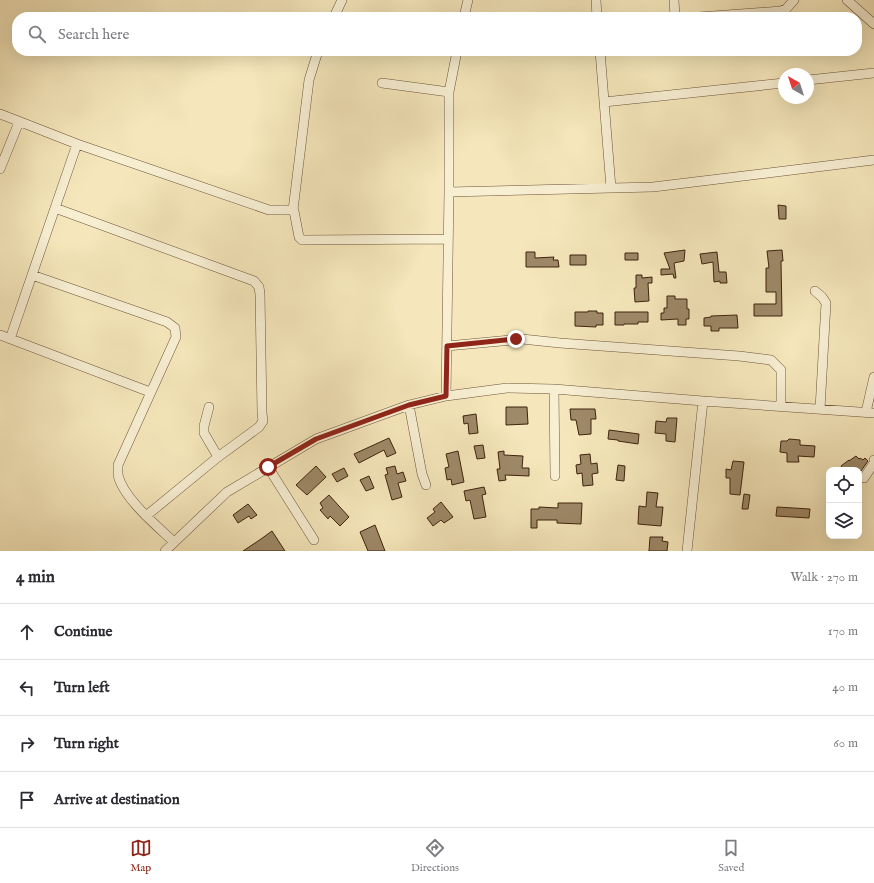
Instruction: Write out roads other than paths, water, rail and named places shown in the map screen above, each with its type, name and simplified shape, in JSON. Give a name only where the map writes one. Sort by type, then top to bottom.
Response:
[{"type":"street","points":[[336,12],[342,0]]},
{"type":"street","points":[[465,12],[468,0]]},
{"type":"street","points":[[596,0],[597,12]]},
{"type":"street","points":[[674,0],[675,12]]},
{"type":"street","points":[[767,12],[786,10],[794,0]]},
{"type":"street","points":[[847,0],[860,12]]},
{"type":"street","points":[[862,13],[874,24]]},
{"type":"street","points":[[316,56],[309,80],[293,210],[299,237],[302,240],[448,239]]},
{"type":"street","points":[[446,396],[449,92],[456,56]]},
{"type":"street","points":[[600,56],[611,188]]},
{"type":"street","points":[[814,79],[874,73]]},
{"type":"street","points":[[382,83],[449,92]]},
{"type":"street","points":[[604,102],[778,84]]},
{"type":"street","points":[[0,114],[77,144],[269,210],[293,210]]},
{"type":"street","points":[[0,169],[18,122]]},
{"type":"street","points":[[10,339],[77,144]]},
{"type":"street","points":[[449,192],[653,187],[874,160]]},
{"type":"street","points":[[55,208],[254,281],[259,287],[263,421],[259,428],[218,457],[146,516]]},
{"type":"street","points":[[32,275],[168,322],[175,328],[176,338],[150,392],[118,465],[118,476],[126,492],[146,516],[174,542]]},
{"type":"street","points":[[815,291],[826,303],[820,409]]},
{"type":"street","points":[[0,335],[150,392]]},
{"type":"street","points":[[447,346],[522,339],[739,356],[771,360],[781,370],[781,406]]},
{"type":"street","points":[[165,551],[227,492],[268,467],[316,439],[409,405],[446,396],[507,388],[554,389],[870,412],[871,387],[874,377]]},
{"type":"street","points":[[554,389],[555,476]]},
{"type":"street","points":[[688,551],[703,401]]},
{"type":"street","points":[[409,405],[422,474],[426,485]]},
{"type":"street","points":[[209,407],[204,426],[204,433],[218,457]]},
{"type":"street","points":[[864,478],[874,463],[874,460]]},
{"type":"street","points":[[268,467],[314,540]]}]
